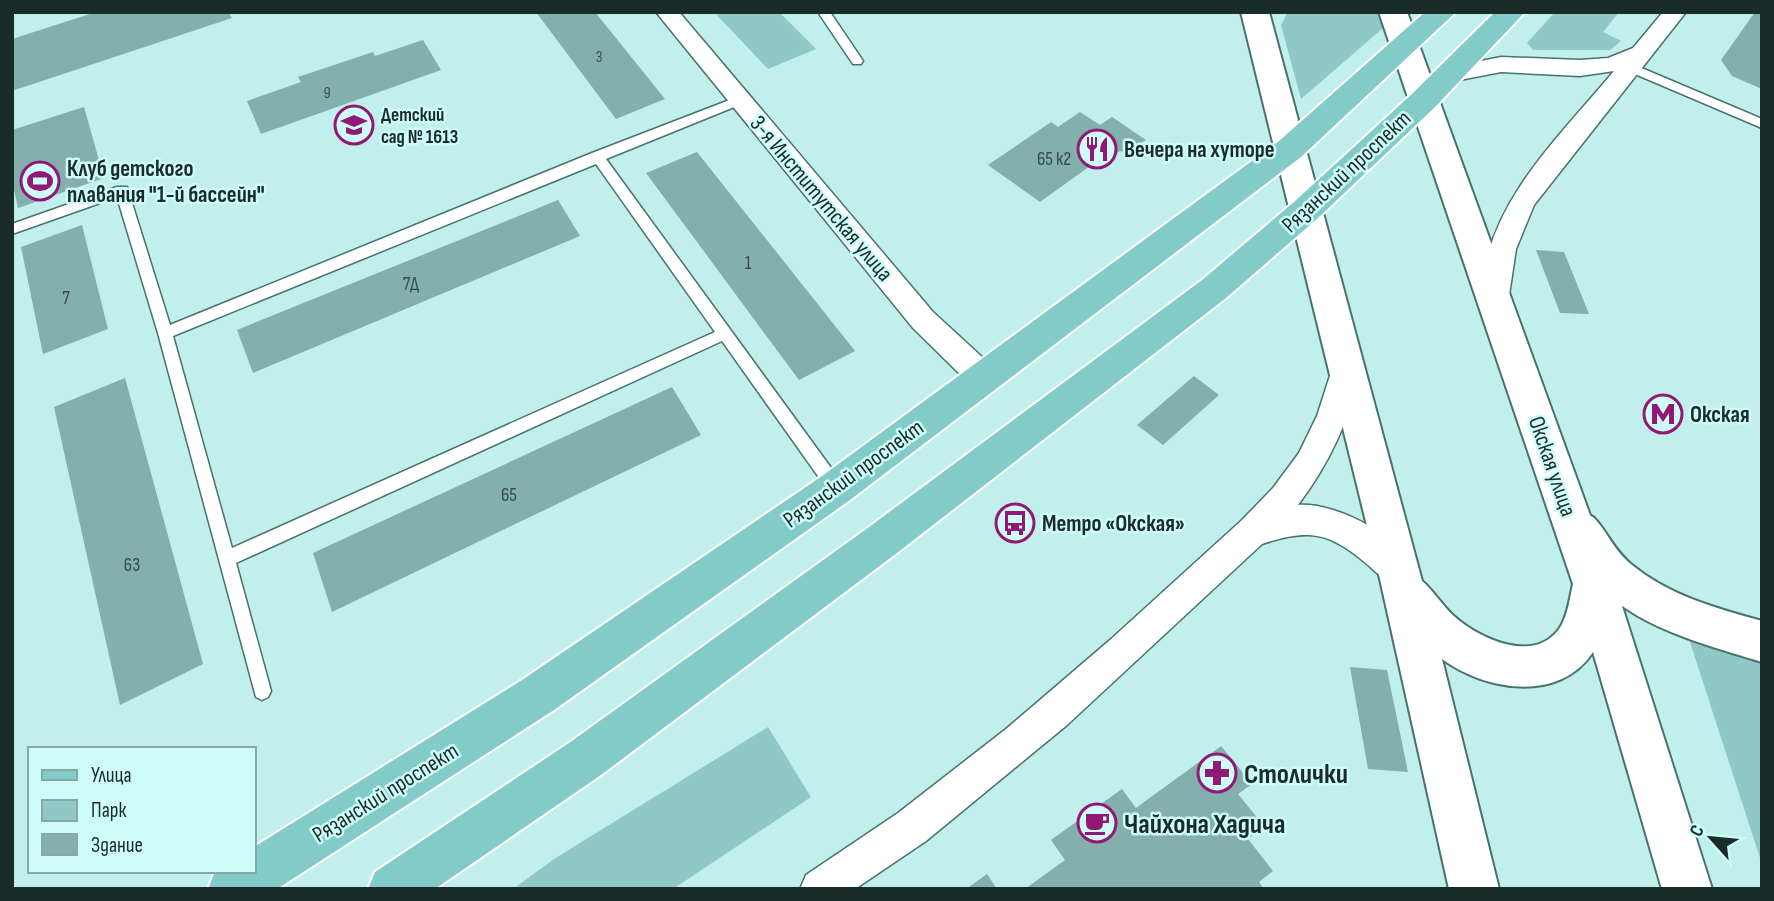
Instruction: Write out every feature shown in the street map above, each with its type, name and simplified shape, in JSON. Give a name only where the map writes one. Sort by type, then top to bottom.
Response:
[{"type":"main road","points":[[1255,12],[1348,365],[1474,889]]},
{"type":"main road","name":"Окская улица","points":[[1393,12],[1594,584],[1688,889]]},
{"type":"main road","name":"Рязанский проспект","points":[[232,889],[538,695],[836,488],[1290,149],[1442,12]]},
{"type":"main road","name":"Рязанский проспект","points":[[392,889],[585,759],[872,548],[1214,289],[1306,210],[1424,100],[1511,12]]},
{"type":"main road","points":[[1566,503],[1581,534],[1599,558],[1618,580],[1643,601],[1665,611],[1762,642]]},
{"type":"main road","points":[[1400,575],[1418,610],[1437,631],[1467,652],[1503,665],[1532,666],[1555,661],[1575,643],[1594,584]]},
{"type":"street","name":"3-я Институтская улица","points":[[667,12],[923,320],[983,377]]},
{"type":"street","points":[[1494,302],[1498,259],[1508,227],[1522,200],[1675,12]]},
{"type":"street","points":[[1449,74],[1496,64],[1601,68],[1636,61]]},
{"type":"street","points":[[820,889],[911,828],[994,763],[1096,677],[1248,535],[1288,493],[1309,464],[1340,398],[1348,365]]},
{"type":"street","points":[[1248,535],[1301,519],[1315,519],[1357,537],[1400,575]]},
{"type":"lane","points":[[824,12],[858,61]]},
{"type":"lane","points":[[1636,61],[1762,124]]},
{"type":"lane","points":[[165,333],[740,100]]},
{"type":"lane","points":[[597,156],[836,488]]},
{"type":"lane","points":[[12,229],[122,190],[165,333],[262,691]]},
{"type":"lane","points":[[227,559],[724,334]]},
{"type":"green space","points":[[714,12],[779,12],[816,49],[768,69]]},
{"type":"green space","points":[[1288,12],[1378,12],[1383,28],[1301,99],[1281,25]]},
{"type":"green space","points":[[1555,12],[1619,12],[1603,32],[1621,41],[1610,50],[1533,50],[1527,43]]},
{"type":"green space","points":[[1688,636],[1762,661],[1762,864]]},
{"type":"green space","points":[[768,727],[811,797],[673,889],[513,889],[554,859]]},
{"type":"building","points":[[96,12],[228,12],[232,18],[12,91],[12,39]]},
{"type":"building","points":[[536,12],[595,12],[665,99],[616,119]]},
{"type":"building","points":[[1755,12],[1762,12],[1762,89],[1732,76],[1721,60]]},
{"type":"building","points":[[423,40],[441,70],[261,134],[247,101],[301,82],[298,77],[373,52],[375,56]]},
{"type":"building","points":[[84,107],[104,178],[18,208],[12,181],[12,130]]},
{"type":"building","points":[[1080,112],[1100,125],[1112,117],[1146,140],[1126,154],[1120,151],[1101,164],[1097,161],[1040,202],[988,165],[1051,122],[1058,127]]},
{"type":"building","points":[[697,152],[855,351],[799,380],[646,173]]},
{"type":"building","points":[[558,200],[580,236],[253,373],[237,330]]},
{"type":"building","points":[[82,225],[108,329],[43,354],[21,247]]},
{"type":"building","points":[[1536,250],[1564,252],[1589,314],[1560,313]]},
{"type":"building","points":[[1194,376],[1219,395],[1163,445],[1137,425]]},
{"type":"building","points":[[125,378],[203,664],[120,705],[54,407]]},
{"type":"building","points":[[672,387],[701,435],[332,612],[313,553]]},
{"type":"building","points":[[1350,667],[1387,670],[1408,772],[1368,769]]},
{"type":"building","points":[[1221,746],[1252,784],[1238,794],[1264,826],[1248,839],[1273,871],[1259,882],[1264,889],[1025,889],[1065,860],[1051,840],[1122,789],[1136,808]]},
{"type":"building","points":[[987,874],[997,889],[966,889]]},
{"type":"place","name":"Детский сад № 1613","points":[[354,125]]},
{"type":"place","name":"Вечера на хуторе","points":[[1097,149]]},
{"type":"place","name":"Клуб детского плавания \"1-й бассейн\"","points":[[40,181]]},
{"type":"place","name":"Окская","points":[[1663,414]]},
{"type":"place","name":"Метро «Окская»","points":[[1015,523]]},
{"type":"place","name":"Столички","points":[[1217,773]]},
{"type":"place","name":"Чайхона Хадича","points":[[1097,823]]}]
